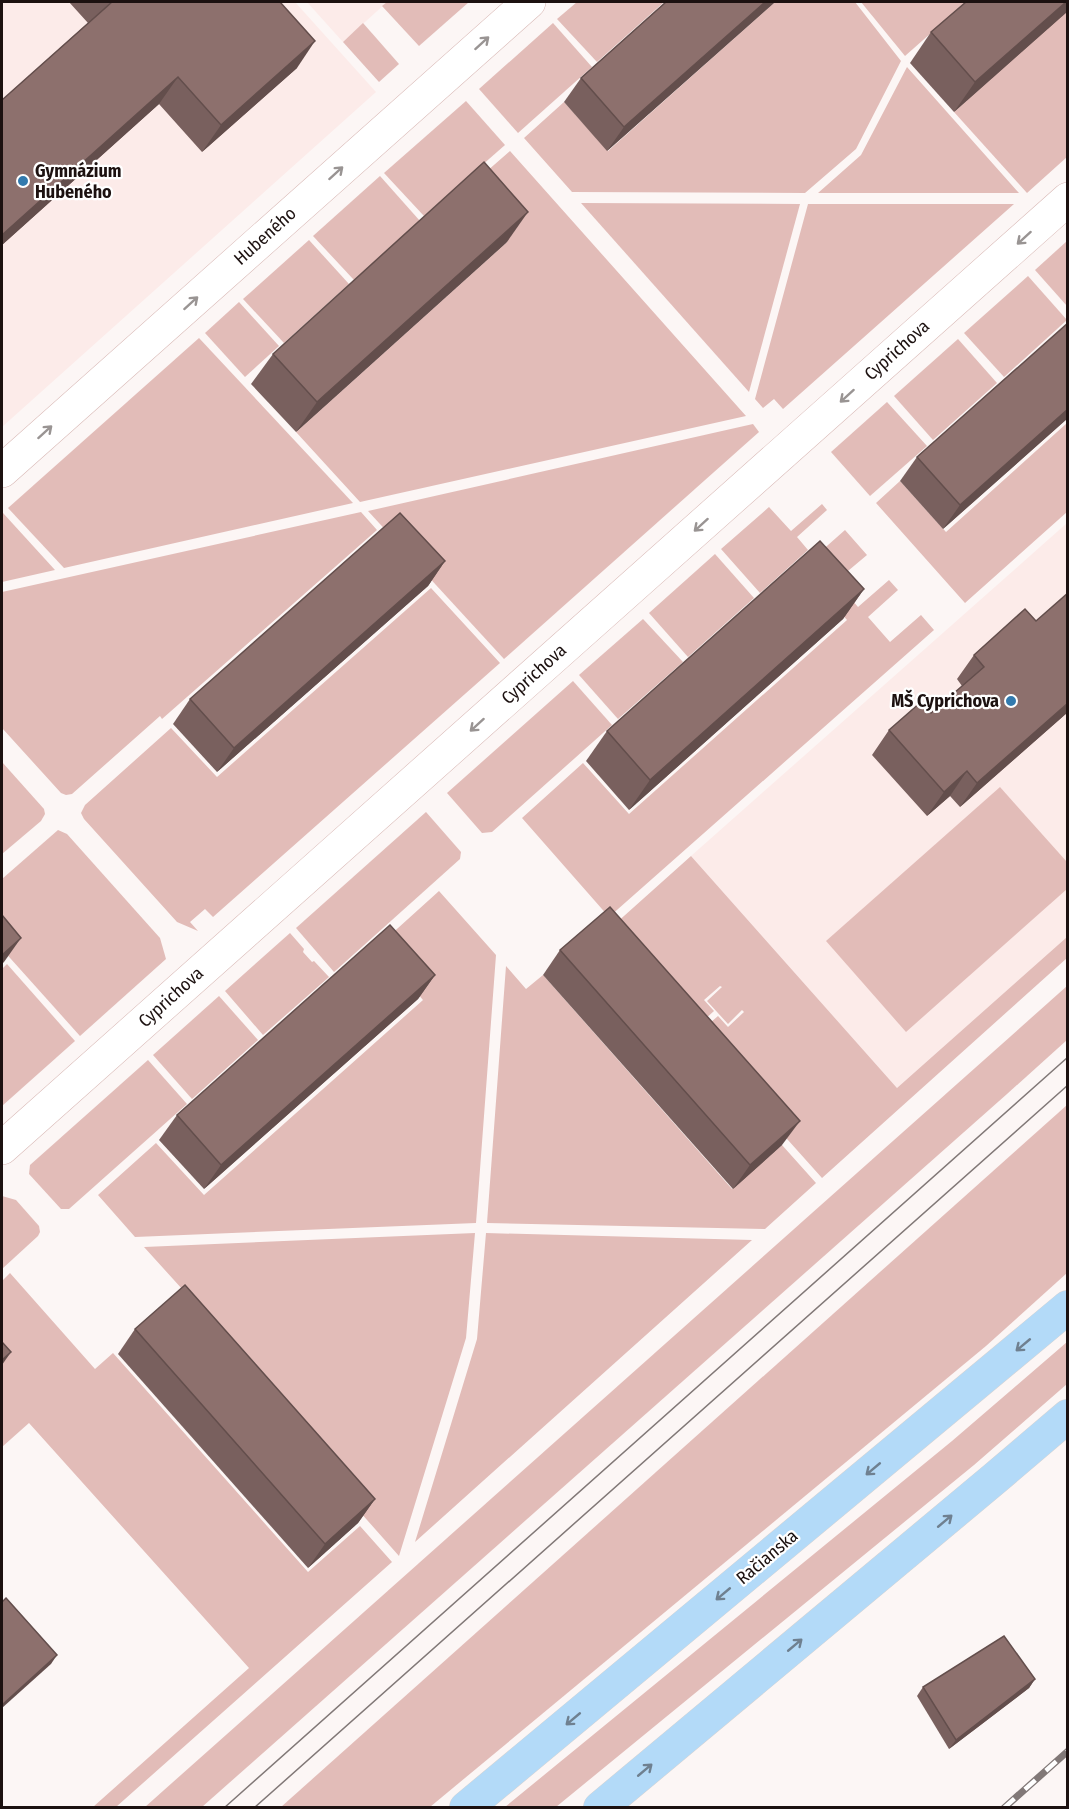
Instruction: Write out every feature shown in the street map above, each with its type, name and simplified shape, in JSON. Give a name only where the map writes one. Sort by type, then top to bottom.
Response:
[{"type":"main road","name":"Račianska","points":[[466,1808],[1068,1307]]},
{"type":"main road","points":[[600,1808],[1068,1416]]},
{"type":"street","name":"Hubeného","points":[[2,471],[529,2]]},
{"type":"street","name":"Cyprichova","points":[[2,1148],[1068,199]]},
{"type":"shaded area","points":[[2,2],[295,2],[376,92],[2,427]]},
{"type":"shaded area","points":[[307,2],[387,2],[343,42]]},
{"type":"shaded area","points":[[387,2],[469,2],[419,46],[382,6]]},
{"type":"shaded area","points":[[577,2],[663,3],[597,62],[557,19]]},
{"type":"shaded area","points":[[775,2],[855,2],[901,61],[856,149],[805,193],[572,192],[524,138],[564,102],[608,151]]},
{"type":"shaded area","points":[[861,2],[966,2],[905,56]]},
{"type":"shaded area","points":[[1067,11],[1067,157],[1027,193],[954,112]]},
{"type":"shaded area","points":[[363,23],[399,64],[379,82],[343,42]]},
{"type":"shaded area","points":[[553,23],[592,67],[518,133],[479,89]]},
{"type":"shaded area","points":[[907,67],[1019,193],[818,193],[861,155]]},
{"type":"shaded area","points":[[466,101],[505,145],[424,216],[384,173]]},
{"type":"shaded area","points":[[510,151],[746,416],[360,502],[296,432],[507,242],[463,192]]},
{"type":"shaded area","points":[[380,176],[420,221],[354,280],[313,236]]},
{"type":"shaded area","points":[[581,203],[800,204],[749,392]]},
{"type":"shaded area","points":[[808,204],[1014,204],[783,409],[774,399],[763,408],[755,399]]},
{"type":"shaded area","points":[[309,240],[349,284],[284,343],[243,299]]},
{"type":"shaded area","points":[[1067,241],[1067,306],[1035,270]]},
{"type":"shaded area","points":[[1028,276],[1067,320],[1004,377],[964,333]]},
{"type":"shaded area","points":[[239,302],[279,346],[245,377],[205,333]]},
{"type":"shaded area","points":[[199,338],[353,503],[64,568],[8,508]]},
{"type":"shaded area","points":[[958,339],[997,383],[933,440],[894,396]]},
{"type":"shaded area","points":[[887,402],[927,446],[870,496],[831,452]]},
{"type":"shaded area","points":[[1067,423],[1067,512],[965,603],[876,503],[900,481],[946,532]]},
{"type":"shaded area","points":[[753,424],[759,432],[504,659],[368,511]]},
{"type":"shaded area","points":[[822,504],[827,510],[797,537],[808,550],[760,593],[721,549],[769,507],[791,531]]},
{"type":"shaded area","points":[[361,512],[377,530],[162,719],[160,716],[72,794],[61,793],[2,728],[2,592]]},
{"type":"shaded area","points":[[3,513],[55,570],[2,582]]},
{"type":"shaded area","points":[[1067,523],[1067,937],[897,1088],[691,856]]},
{"type":"shaded area","points":[[845,530],[867,555],[836,581],[858,607],[889,580],[898,590],[868,617],[890,642],[921,615],[934,630],[609,917],[522,818],[583,763],[629,814],[847,620],[802,568]]},
{"type":"shaded area","points":[[715,554],[754,598],[688,657],[649,613]]},
{"type":"shaded area","points":[[431,588],[500,663],[213,917],[205,909],[190,922],[198,931],[177,922],[84,819],[81,813],[85,805],[171,728],[217,777]]},
{"type":"shaded area","points":[[643,619],[683,662],[618,719],[579,675]]},
{"type":"shaded area","points":[[573,681],[612,725],[492,832],[482,833],[447,793]]},
{"type":"shaded area","points":[[2,762],[44,809],[45,814],[41,821],[2,854]]},
{"type":"shaded area","points":[[1000,787],[1067,862],[1067,889],[906,1032],[826,941]]},
{"type":"shaded area","points":[[426,812],[461,852],[460,859],[334,972],[296,928]]},
{"type":"shaded area","points":[[58,830],[67,834],[160,938],[166,959],[80,1036],[2,949],[2,879]]},
{"type":"shaded area","points":[[691,856],[897,1088],[1067,937],[1067,958],[822,1178],[695,1036],[718,1016],[728,1027],[744,1012],[742,1010],[728,1024],[707,1001],[722,987],[720,986],[704,1000],[714,1011],[692,1031],[605,933]]},
{"type":"shaded area","points":[[439,891],[496,955],[476,1223],[135,1237],[98,1195],[156,1143],[204,1195],[423,1000],[377,947]]},
{"type":"shaded area","points":[[290,933],[304,949],[303,952],[329,977],[263,1035],[225,991]]},
{"type":"shaded area","points":[[7,964],[75,1041],[2,1106],[2,969]]},
{"type":"shaded area","points":[[506,966],[526,989],[543,975],[732,1189],[782,1145],[816,1183],[765,1229],[487,1223]]},
{"type":"shaded area","points":[[1067,986],[1067,1040],[1007,1094],[202,1807],[145,1807]]},
{"type":"shaded area","points":[[219,996],[258,1040],[192,1099],[153,1055]]},
{"type":"shaded area","points":[[148,1060],[187,1104],[69,1209],[61,1209],[29,1174],[30,1165]]},
{"type":"shaded area","points":[[1067,1105],[1067,1273],[986,1346],[430,1807],[281,1807]]},
{"type":"shaded area","points":[[2,1196],[16,1200],[39,1226],[40,1232],[2,1269]]},
{"type":"shaded area","points":[[475,1233],[466,1338],[399,1556],[172,1300],[183,1290],[144,1247]]},
{"type":"shaded area","points":[[486,1233],[752,1240],[415,1542],[477,1339]]},
{"type":"shaded area","points":[[10,1273],[95,1369],[113,1353],[308,1572],[360,1526],[392,1562],[116,1807],[93,1807],[249,1668],[29,1423],[2,1447],[2,1281]]},
{"type":"shaded area","points":[[1067,1342],[1067,1384],[974,1465],[556,1807],[505,1807],[952,1441]]},
{"type":"building","points":[[112,2],[280,2],[315,41],[221,125],[178,77],[2,235],[2,100]]},
{"type":"building","points":[[666,2],[765,2],[624,127],[581,78]]},
{"type":"building","points":[[966,2],[1066,2],[975,82],[931,32]]},
{"type":"building","points":[[484,162],[528,212],[317,402],[273,354]]},
{"type":"building","points":[[1068,323],[1068,409],[960,505],[917,457]]},
{"type":"building","points":[[400,513],[445,561],[234,748],[190,699]]},
{"type":"building","points":[[820,541],[864,589],[650,780],[607,731]]},
{"type":"building","name":"MŠ Cyprichova","points":[[1068,593],[1068,703],[977,783],[967,771],[944,792],[889,730],[921,702],[931,713],[984,667],[974,655],[1025,609],[1036,621]]},
{"type":"building","points":[[610,907],[800,1121],[750,1165],[560,950]]},
{"type":"building","points":[[2,915],[21,938],[2,955]]},
{"type":"building","points":[[390,925],[435,975],[221,1165],[177,1115]]},
{"type":"building","points":[[185,1285],[375,1499],[325,1544],[135,1329]]},
{"type":"building","points":[[2,1342],[11,1352],[2,1360]]},
{"type":"building","points":[[6,1598],[57,1655],[2,1705],[2,1602]]},
{"type":"building","points":[[1004,1636],[1035,1679],[956,1740],[923,1687]]},
{"type":"tram line","points":[[224,1808],[1068,1057]]},
{"type":"tram line","points":[[254,1808],[1068,1085]]},
{"type":"railway","points":[[1004,1808],[1068,1751]]},
{"type":"place","name":"Gymnázium Hubeného","points":[[23,181]]},
{"type":"place","name":"MŠ Cyprichova","points":[[1011,701]]}]
